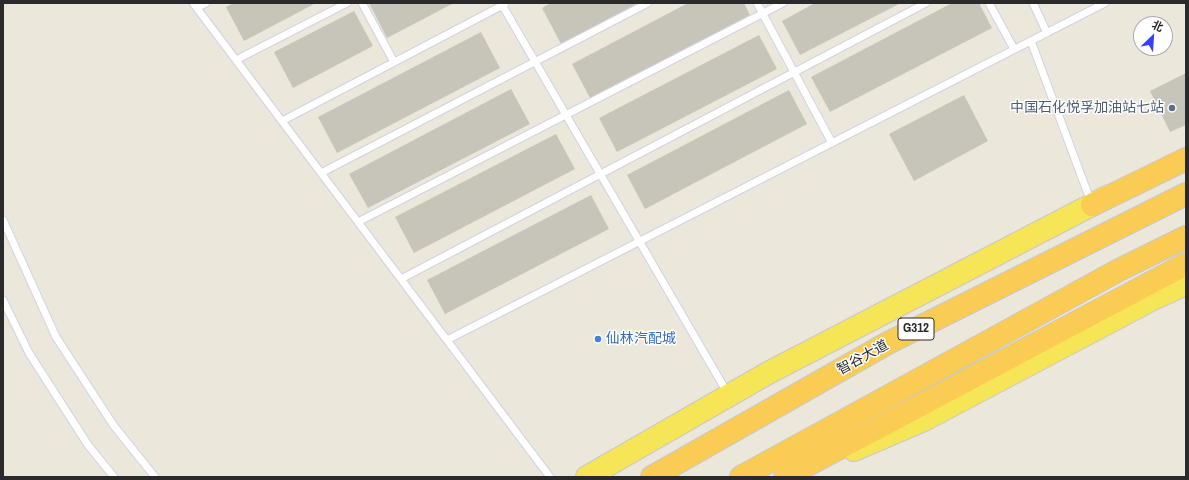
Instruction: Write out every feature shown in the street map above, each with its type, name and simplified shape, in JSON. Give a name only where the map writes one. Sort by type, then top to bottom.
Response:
[{"type":"highway","points":[[1092,205],[1186,159]]},
{"type":"highway","name":"智谷大道","points":[[652,477],[888,343],[1186,194]]},
{"type":"highway","points":[[741,477],[1119,270],[1186,237]]},
{"type":"highway","points":[[785,477],[1186,264]]},
{"type":"main road","points":[[587,477],[768,373],[1092,205],[1186,152]]},
{"type":"main road","points":[[790,477],[924,420],[1153,299],[1186,284]]},
{"type":"lane","points":[[206,3],[195,5],[550,477]]},
{"type":"lane","points":[[236,60],[347,3]]},
{"type":"lane","points":[[362,3],[394,62]]},
{"type":"lane","points":[[321,173],[648,3]]},
{"type":"lane","points":[[757,3],[832,143]]},
{"type":"lane","points":[[358,222],[783,3]]},
{"type":"lane","points":[[401,279],[926,3]]},
{"type":"lane","points":[[989,3],[1014,50]]},
{"type":"lane","points":[[1033,3],[1047,33]]},
{"type":"lane","points":[[447,340],[1105,3]]},
{"type":"lane","points":[[282,121],[503,4],[535,62],[729,396]]},
{"type":"lane","points":[[1031,41],[1092,205]]},
{"type":"lane","points":[[3,220],[56,337],[114,426],[155,477]]},
{"type":"lane","points":[[3,300],[29,353],[88,445],[114,477]]},
{"type":"building","points":[[234,3],[316,3],[244,41],[226,7]]},
{"type":"building","points":[[369,3],[454,3],[387,38]]},
{"type":"building","points":[[551,3],[638,3],[561,44],[542,8]]},
{"type":"building","points":[[688,3],[744,3],[750,15],[590,98],[572,64]]},
{"type":"building","points":[[815,3],[901,3],[800,55],[782,21]]},
{"type":"building","points":[[952,3],[979,3],[992,28],[830,112],[811,77]]},
{"type":"building","points":[[354,11],[373,46],[293,88],[274,52]]},
{"type":"building","points":[[481,32],[500,68],[337,153],[318,117]]},
{"type":"building","points":[[759,35],[777,69],[617,152],[599,118]]},
{"type":"building","name":"中国石化悦孚加油站七站","points":[[1186,73],[1186,125],[1170,132],[1150,91]]},
{"type":"building","points":[[511,89],[530,124],[368,208],[349,174]]},
{"type":"building","points":[[789,90],[807,124],[645,209],[627,175]]},
{"type":"building","points":[[964,95],[988,141],[914,181],[889,134]]},
{"type":"building","points":[[556,134],[575,169],[414,253],[395,217]]},
{"type":"building","points":[[591,195],[609,229],[445,314],[427,280]]},
{"type":"place","name":"中国石化悦孚加油站七站","points":[[1172,108]]},
{"type":"place","name":"仙林汽配城","points":[[598,339]]}]
